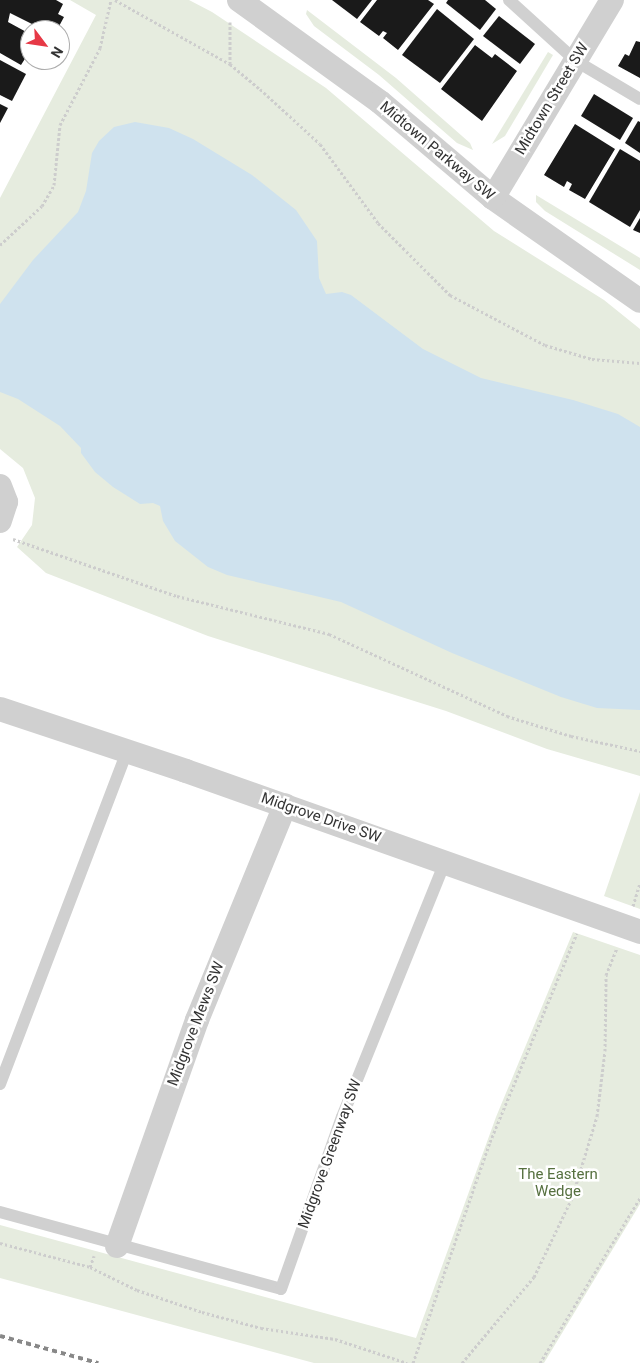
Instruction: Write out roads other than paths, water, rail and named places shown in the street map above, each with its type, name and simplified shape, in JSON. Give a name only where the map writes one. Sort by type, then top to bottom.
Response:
[{"type":"street","name":"Midtown Street SW","points":[[493,198],[612,0]]},
{"type":"street","name":"Midtown Parkway SW","points":[[235,8],[266,7],[493,198],[639,298]]},
{"type":"street","points":[[0,486],[6,502],[4,529]]},
{"type":"street","name":"Midgrove Drive SW","points":[[0,709],[285,805],[640,932]]},
{"type":"street","name":"Midgrove Mews SW","points":[[117,1246],[197,1020],[285,805]]},
{"type":"lane","points":[[509,0],[576,61],[640,99]]},
{"type":"lane","points":[[0,1084],[127,751]]},
{"type":"lane","name":"Midgrove Greenway SW","points":[[117,1246],[282,1289],[342,1117],[445,862]]},
{"type":"lane","points":[[0,1212],[117,1246]]},
{"type":"water","points":[[135,122],[169,128],[193,139],[252,175],[296,210],[317,241],[319,278],[326,294],[342,292],[351,295],[423,349],[481,378],[573,400],[618,414],[640,427],[640,710],[597,708],[561,697],[452,653],[341,602],[227,575],[208,567],[175,541],[163,521],[160,506],[153,503],[140,504],[113,487],[95,472],[81,453],[81,448],[60,426],[18,399],[0,392],[0,304],[33,260],[78,212],[86,191],[92,153],[99,141],[114,127]]},
{"type":"railway","points":[[0,1336],[98,1363]]},
{"type":"park label","name":"The Eastern Wedge","points":[[558,1182]]}]
